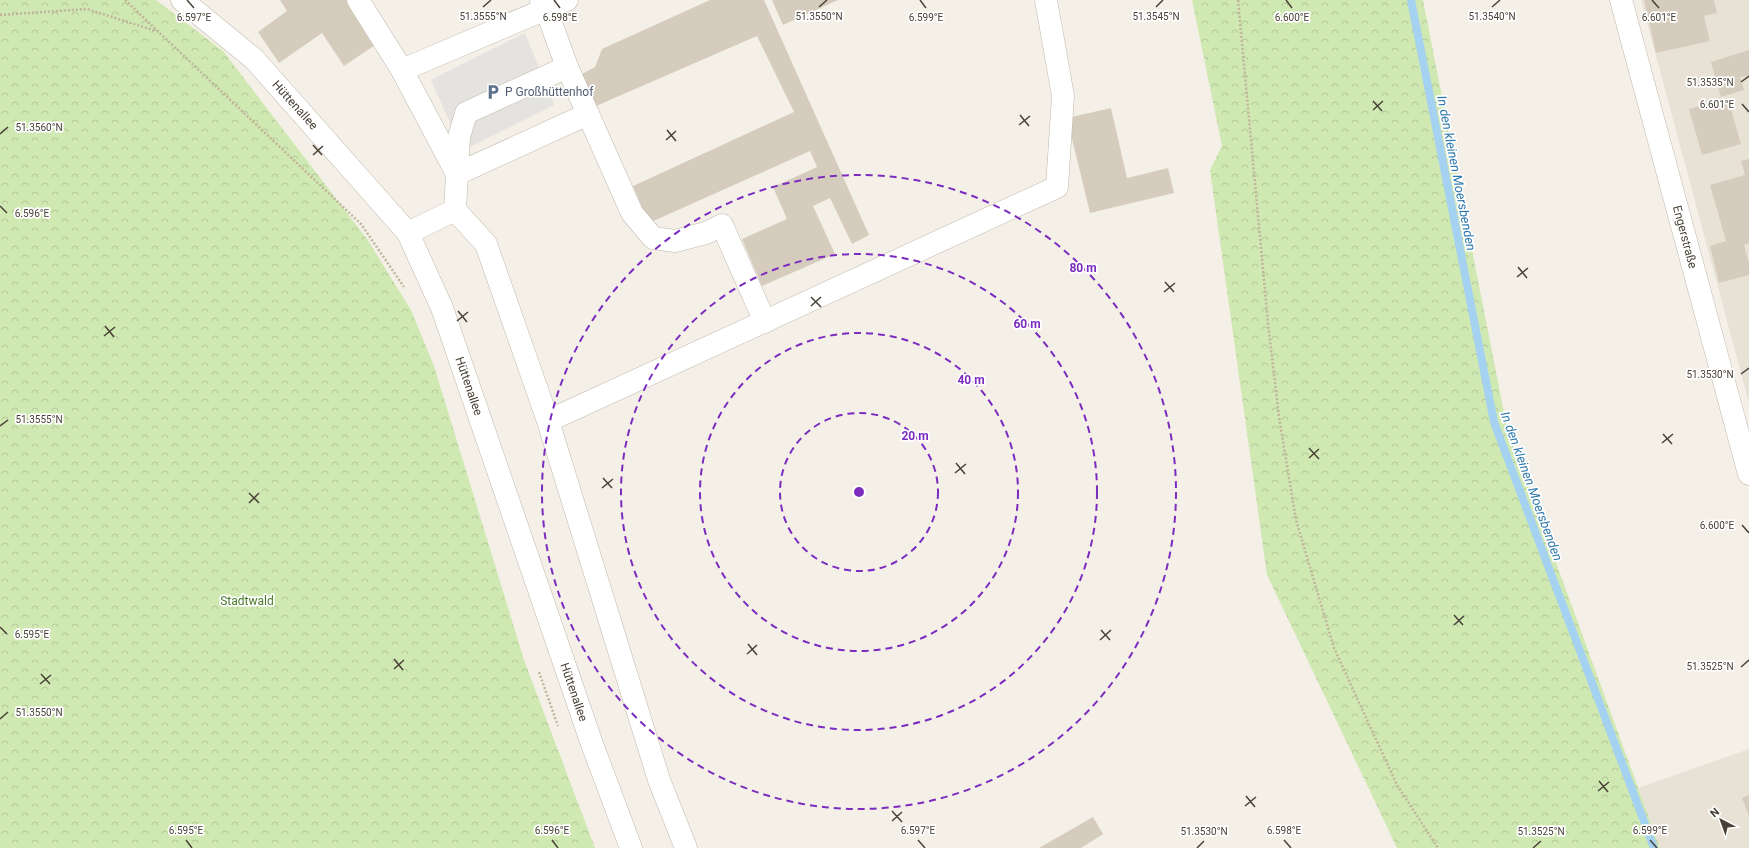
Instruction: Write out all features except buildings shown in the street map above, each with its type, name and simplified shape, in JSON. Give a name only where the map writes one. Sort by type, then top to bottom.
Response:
[{"type":"street","name":"Hüttenallee","points":[[182,0],[254,59],[408,233],[442,308],[592,744],[631,848]]},
{"type":"street","points":[[358,0],[402,70],[457,174]]},
{"type":"street","points":[[402,70],[544,5],[568,0]]},
{"type":"street","points":[[548,421],[1056,187],[1063,96],[1046,0]]},
{"type":"street","name":"Engerstraße","points":[[1621,0],[1749,474]]},
{"type":"street","points":[[544,5],[567,66],[632,213],[653,238],[675,242],[706,233],[722,225],[765,322]]},
{"type":"street","points":[[567,66],[466,113],[460,137],[455,210],[486,244],[548,421],[659,780],[686,848]]},
{"type":"street","points":[[457,174],[588,114]]},
{"type":"street","points":[[408,233],[455,210]]},
{"type":"path","points":[[125,0],[361,224],[406,290]]},
{"type":"path","points":[[1238,0],[1268,323],[1279,417],[1296,520],[1334,648],[1397,785],[1438,848]]},
{"type":"path","points":[[0,15],[86,9],[157,32]]},
{"type":"path","points":[[539,671],[559,731]]},
{"type":"shaded area","points":[[1641,0],[1749,0],[1749,403]]},
{"type":"shaded area","name":"P Großhüttenhof","points":[[525,33],[554,105],[468,148],[453,130],[431,80]]},
{"type":"shaded area","points":[[1749,749],[1749,848],[1660,848],[1638,788]]},
{"type":"green space","name":"Stadtwald","points":[[0,0],[156,0],[223,51],[367,239],[411,310],[434,366],[524,660],[595,848],[0,848]]},
{"type":"green space","points":[[1192,0],[1423,0],[1507,428],[1660,848],[1397,848],[1267,575],[1210,170],[1222,146]]},
{"type":"waterway","name":"In den kleinen Moersbenden","points":[[1411,0],[1494,422],[1654,848]]},
{"type":"place","name":"P Großhüttenhof","points":[[493,92]]}]
